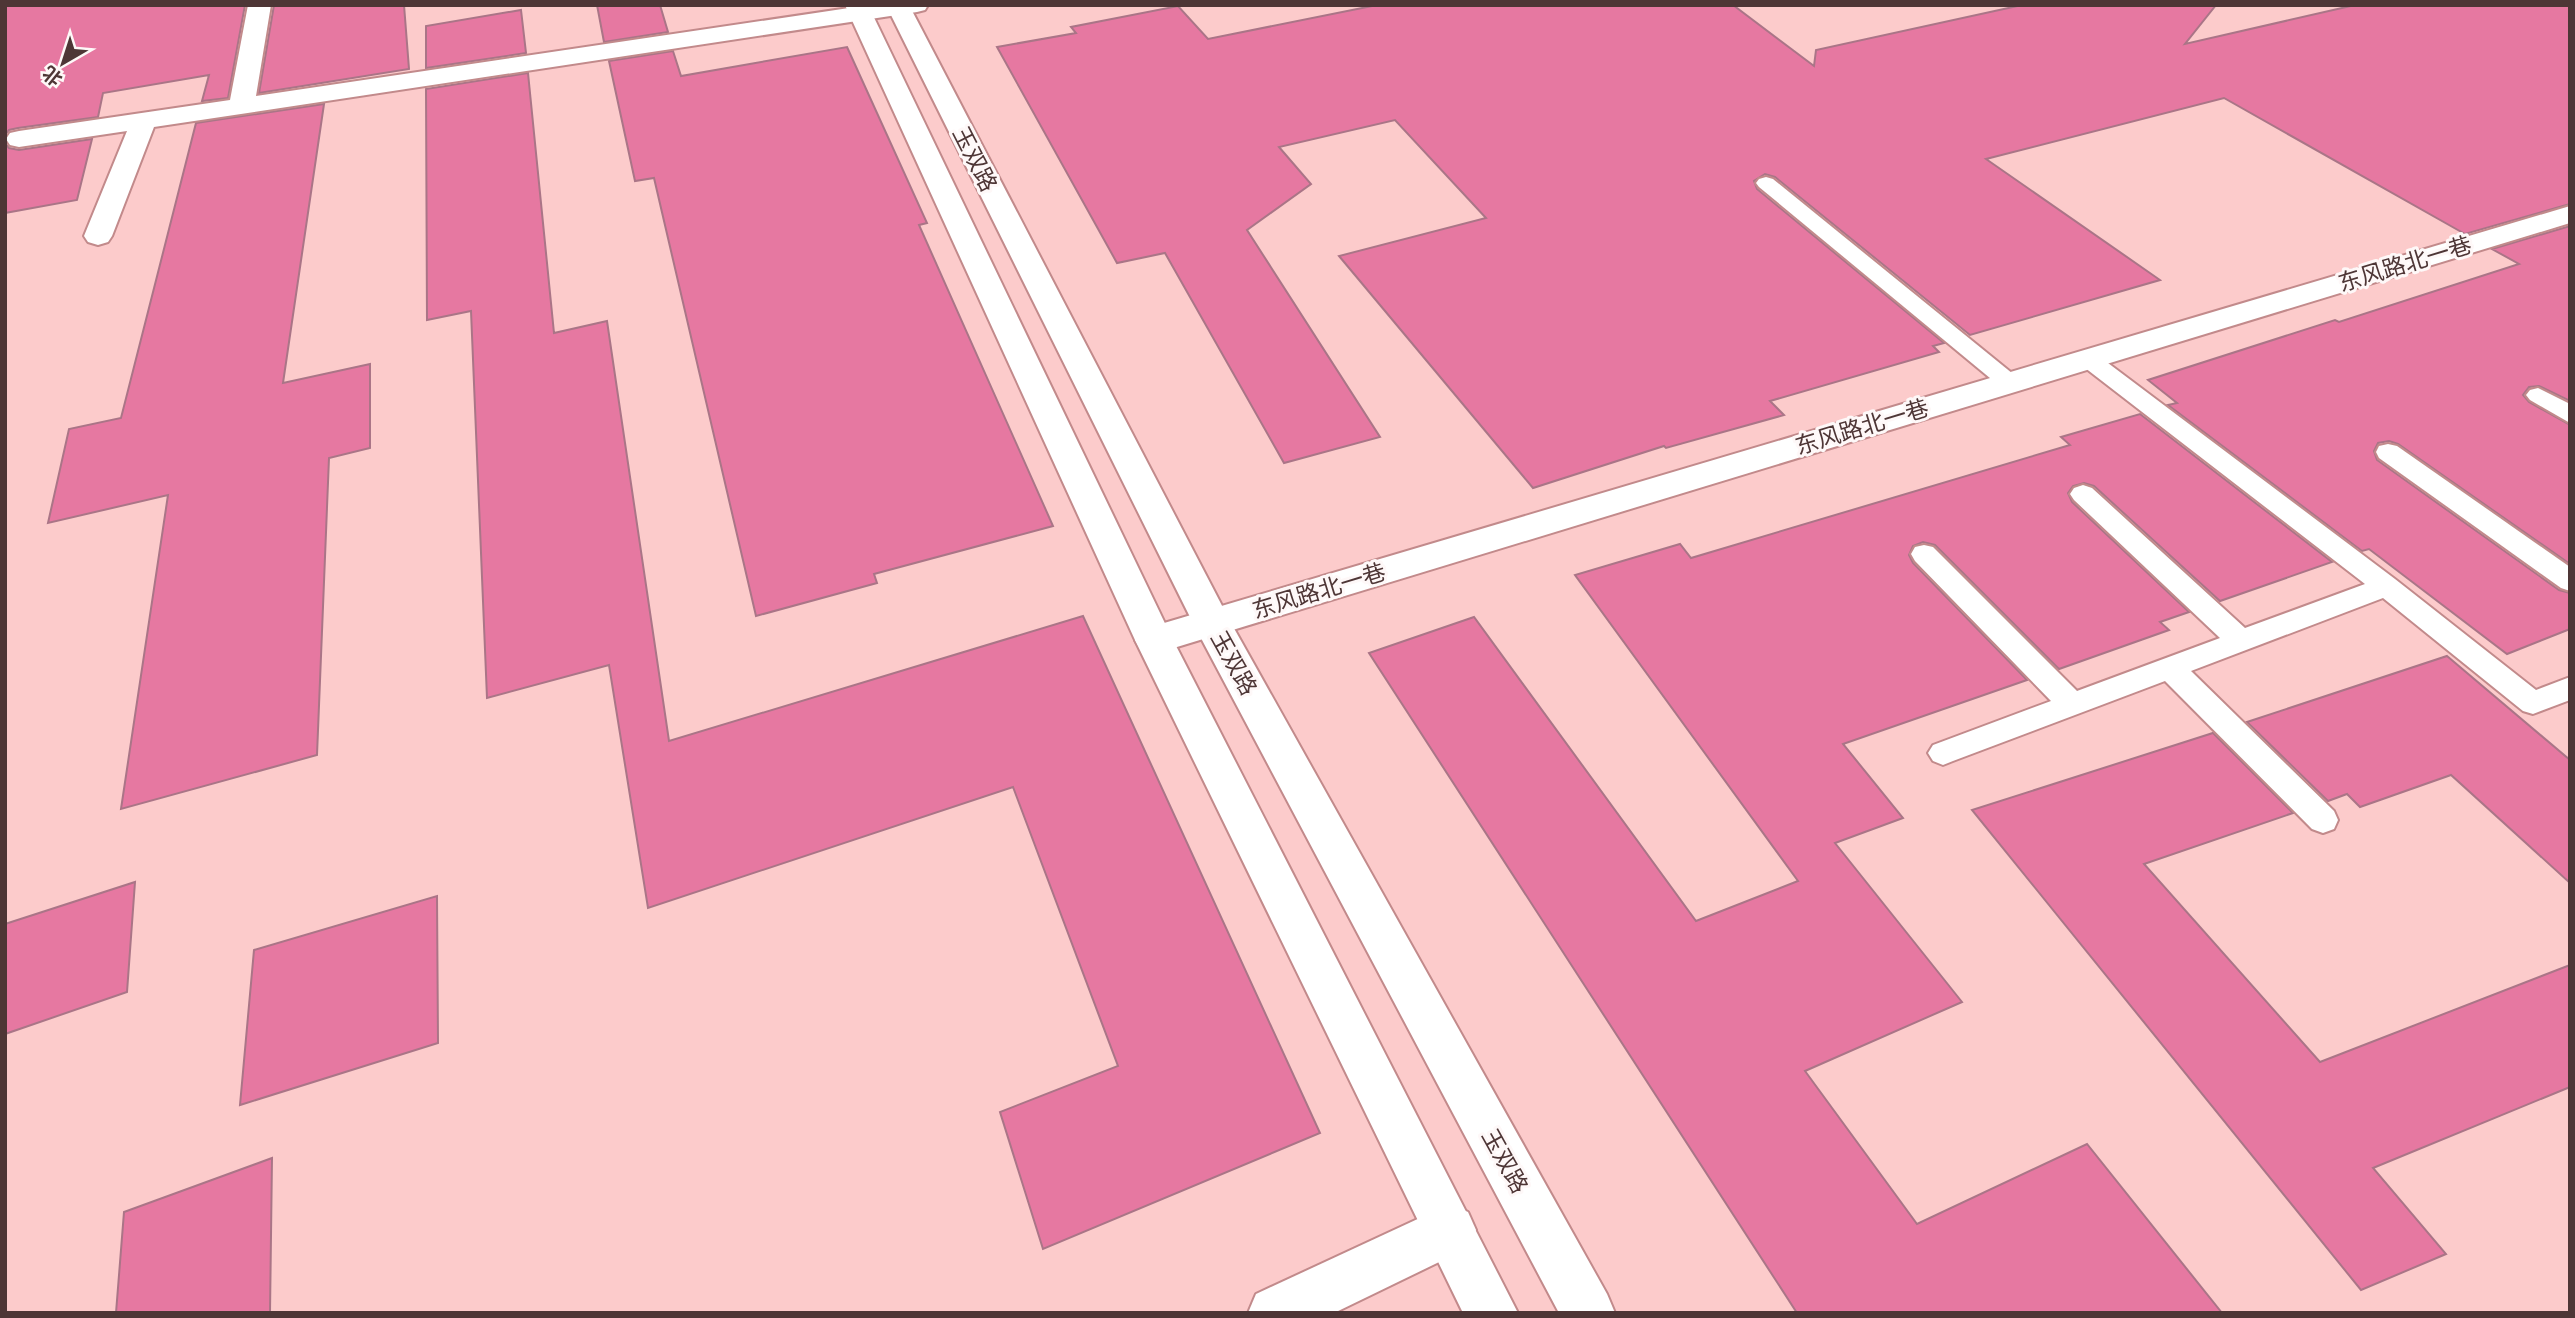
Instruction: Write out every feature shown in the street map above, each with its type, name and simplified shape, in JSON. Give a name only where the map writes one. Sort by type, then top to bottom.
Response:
[{"type":"main road","points":[[242,106],[260,5]]},
{"type":"main road","points":[[19,139],[858,10],[904,6]]},
{"type":"main road","name":"玉双路","points":[[904,6],[1212,623],[1588,1313]]},
{"type":"main road","name":"玉双路","points":[[858,10],[1154,640],[1491,1313]]},
{"type":"main road","points":[[99,236],[144,120]]},
{"type":"main road","name":"东风路北一巷","points":[[1154,640],[2570,214]]},
{"type":"main road","points":[[1275,1313],[1450,1230]]},
{"type":"lane","points":[[1766,183],[2010,383]]},
{"type":"lane","points":[[2088,359],[2386,586],[2533,703],[2570,688]]},
{"type":"lane","points":[[2539,395],[2570,415]]},
{"type":"lane","points":[[2388,452],[2570,581]]},
{"type":"lane","points":[[2083,494],[2241,641]]},
{"type":"lane","points":[[1924,554],[2072,704]]},
{"type":"lane","points":[[1943,753],[2386,586]]},
{"type":"lane","points":[[2169,668],[2323,820]]},
{"type":"building","points":[[5,5],[245,5],[228,98],[202,101],[209,75],[103,93],[98,117],[18,128],[9,130],[5,135]]},
{"type":"building","points":[[274,5],[404,5],[409,69],[259,93]]},
{"type":"building","points":[[597,5],[660,5],[668,32],[604,42]]},
{"type":"building","points":[[1377,5],[1733,5],[1814,66],[1816,50],[2022,5],[2216,5],[2185,44],[2355,5],[2570,5],[2570,204],[2465,234],[2224,98],[1986,159],[2160,280],[1970,335],[1775,177],[1765,174],[1754,181],[1757,189],[1944,343],[1933,346],[1939,352],[1770,401],[1784,415],[1666,448],[1664,446],[1533,488],[1339,256],[1486,218],[1395,120],[1279,147],[1311,184],[1247,230],[1380,437],[1284,463],[1165,253],[1117,263],[997,47],[1076,33],[1071,27],[1178,6],[1208,39]]},
{"type":"building","points":[[521,10],[526,53],[426,68],[426,26]]},
{"type":"building","points":[[847,47],[927,223],[919,225],[1053,526],[874,574],[877,583],[756,616],[654,178],[635,181],[609,61],[673,51],[681,76]]},
{"type":"building","points":[[528,73],[554,333],[607,321],[669,741],[1083,616],[1320,1133],[1043,1249],[1000,1112],[1118,1066],[1013,787],[648,908],[609,665],[487,698],[471,311],[427,320],[426,89]]},
{"type":"building","points":[[324,104],[283,383],[370,364],[370,448],[329,458],[317,755],[121,809],[168,495],[48,523],[69,429],[121,418],[196,123]]},
{"type":"building","points":[[92,139],[77,200],[5,213],[5,143],[9,148],[19,150]]},
{"type":"building","points":[[2570,226],[2570,401],[2539,386],[2529,387],[2523,395],[2529,402],[2570,425],[2570,564],[2398,444],[2389,441],[2378,443],[2374,451],[2377,460],[2559,590],[2570,593],[2570,629],[2507,654],[2369,549],[2362,551],[2168,405],[2177,403],[2148,380],[2519,264],[2492,249]]},
{"type":"building","points":[[2140,414],[2332,562],[2220,601],[2094,486],[2084,483],[2073,486],[2068,493],[2072,502],[2189,612],[2160,622],[2169,630],[2059,669],[1935,545],[1923,542],[1913,546],[1909,555],[1913,563],[2027,680],[1843,744],[1903,818],[1835,843],[1962,1002],[1805,1071],[1917,1224],[2087,1144],[2222,1313],[1797,1313],[1369,653],[1474,617],[1696,921],[1798,881],[1575,575],[1680,544],[1691,558],[2070,445],[2061,437]]},
{"type":"building","points":[[2447,656],[2570,760],[2570,883],[2451,775],[2360,807],[2347,794],[2328,801],[2247,722]]},
{"type":"building","points":[[2213,733],[2293,813],[2144,864],[2320,1062],[2570,965],[2570,1087],[2373,1168],[2446,1254],[2361,1290],[1972,810]]},
{"type":"building","points":[[135,882],[127,992],[5,1034],[5,924]]},
{"type":"building","points":[[437,896],[438,1043],[240,1105],[254,950]]},
{"type":"building","points":[[272,1158],[270,1313],[116,1313],[124,1212]]}]
